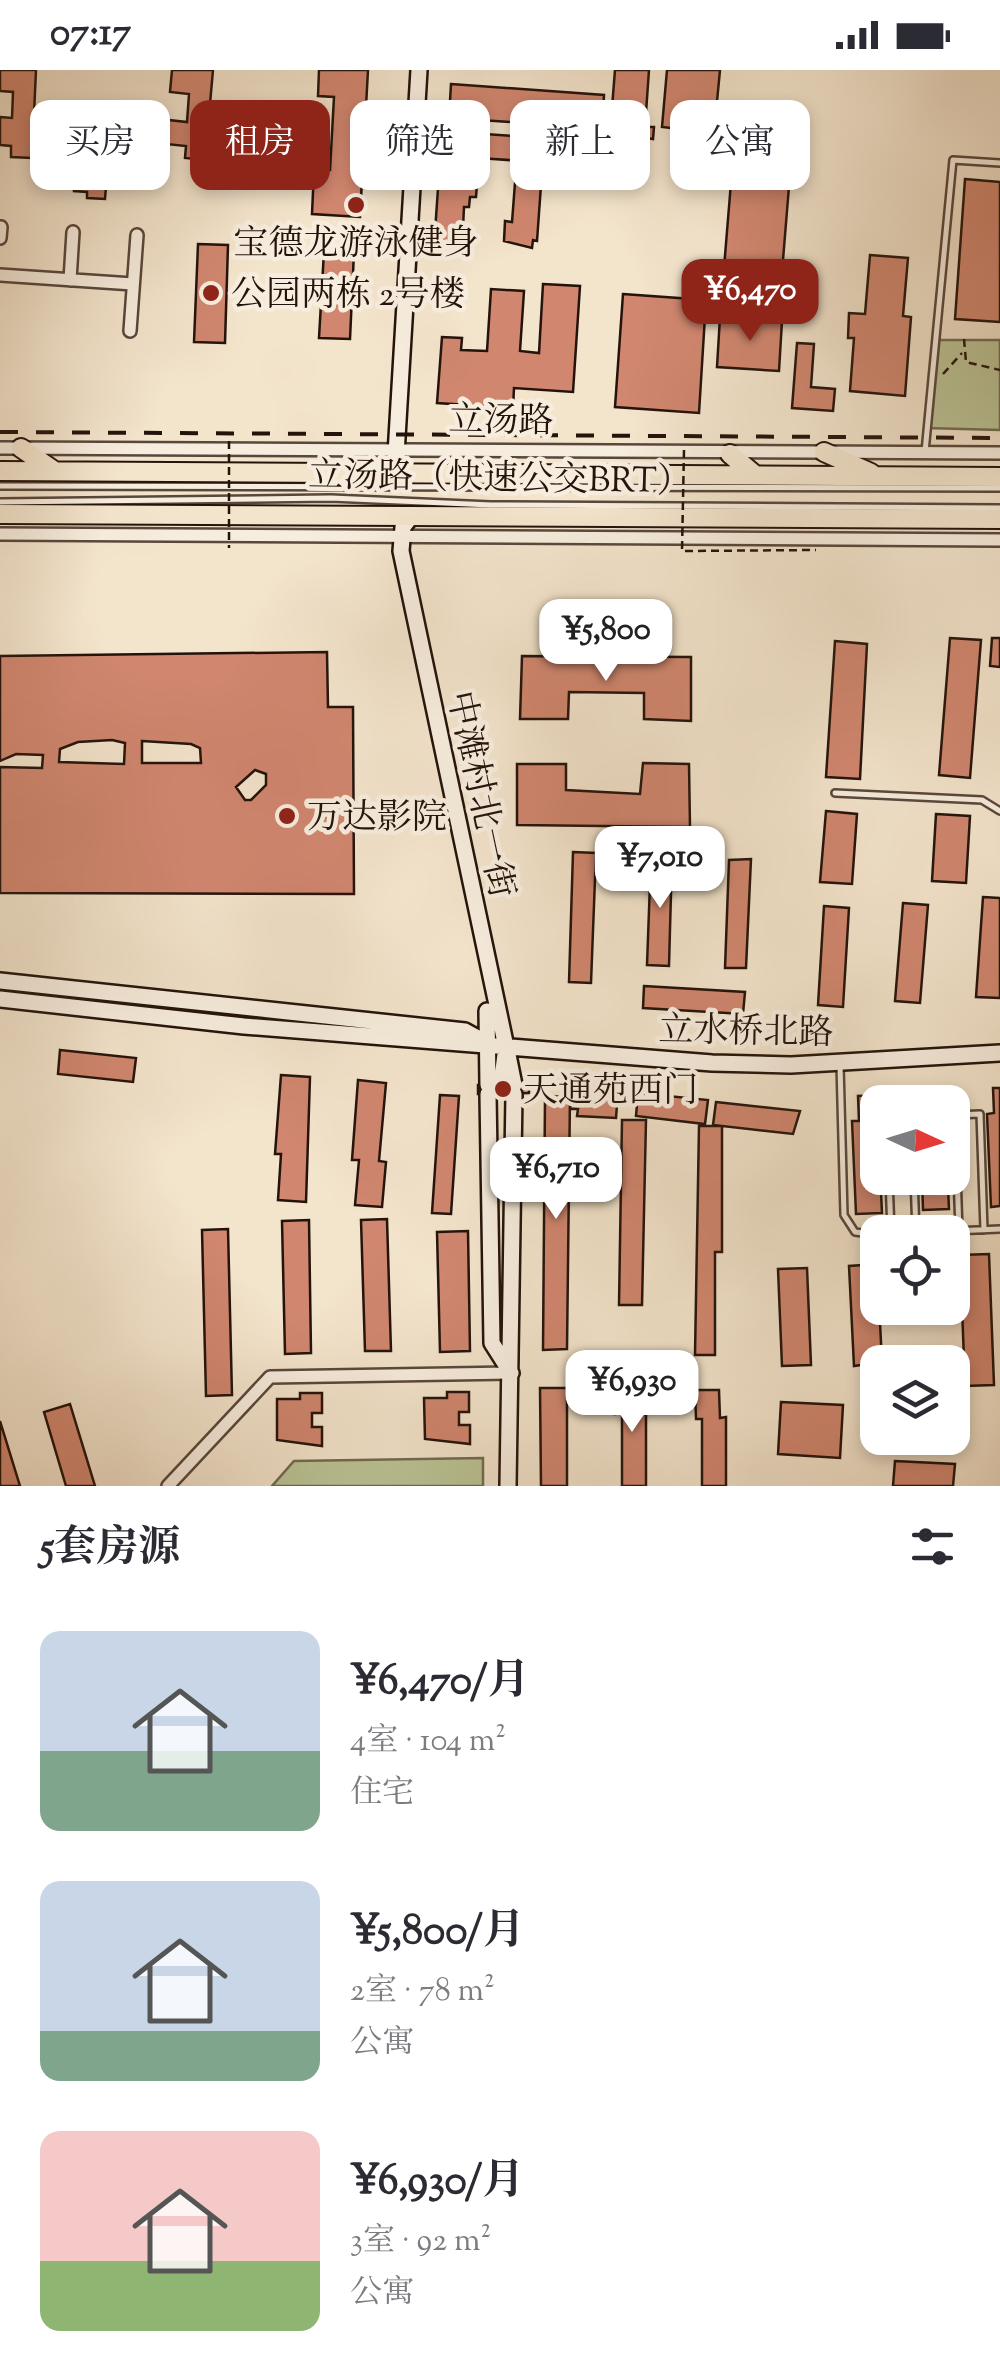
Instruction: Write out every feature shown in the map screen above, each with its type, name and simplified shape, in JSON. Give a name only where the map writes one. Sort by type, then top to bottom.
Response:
[{"type":"main road","points":[[21,448],[54,470]]},
{"type":"main road","points":[[824,452],[880,477]]},
{"type":"main road","points":[[590,454],[590,473]]},
{"type":"main road","points":[[730,454],[755,475]]},
{"type":"main road","name":"立汤路","points":[[0,471],[1000,478]]},
{"type":"main road","points":[[0,514],[1000,519]]},
{"type":"street","points":[[395,472],[420,70]]},
{"type":"street","points":[[0,238],[1,228]]},
{"type":"street","points":[[70,280],[73,232]]},
{"type":"street","points":[[130,331],[137,234]]},
{"type":"street","points":[[0,275],[133,284]]},
{"type":"street","name":"立汤路","points":[[0,448],[590,454],[1000,453]]},
{"type":"street","name":"中滩村北一街","points":[[385,518],[396,537],[498,1046],[501,1089],[492,1343],[510,1373]]},
{"type":"street","points":[[396,537],[410,518]]},
{"type":"street","points":[[0,534],[1000,540]]},
{"type":"street","name":"立水桥北路","points":[[0,982],[466,1031],[498,1046]]},
{"type":"street","name":"立水桥北路","points":[[0,998],[244,1026],[712,1064],[1000,1053]]},
{"type":"street","points":[[498,1046],[515,1071],[501,1089]]},
{"type":"street","name":"中滩村北一街","points":[[501,1089],[512,1113],[508,1486]]},
{"type":"street","points":[[168,1486],[270,1377],[510,1373]]},
{"type":"lane","points":[[925,452],[952,160],[1000,163]]},
{"type":"lane","name":"立汤路（快速公交BRT）","points":[[0,486],[1000,488]]},
{"type":"lane","name":"立汤路（快速公交BRT）","points":[[0,502],[332,498],[491,505],[1000,508]]},
{"type":"lane","points":[[836,793],[982,800],[1000,811]]},
{"type":"lane","points":[[840,1062],[844,1216],[855,1232],[860,1233]]},
{"type":"lane","points":[[959,1215],[955,1115],[980,1114],[984,1230]]},
{"type":"lane","points":[[970,1231],[1000,1229]]},
{"type":"path","points":[[964,339],[966,362],[1000,370]]},
{"type":"path","points":[[230,441],[230,548]]},
{"type":"path","points":[[684,450],[682,551],[816,550]]},
{"type":"green space","points":[[936,340],[1000,340],[1000,430],[926,428]]},
{"type":"green space","points":[[483,1458],[483,1486],[272,1486],[294,1461]]},
{"type":"building","points":[[0,70],[36,70],[35,100],[30,100],[30,158],[11,157],[11,146],[0,145],[0,117],[12,118],[13,92],[0,91]]},
{"type":"building","points":[[172,70],[213,70],[210,100],[190,100],[190,158],[185,158],[186,146],[170,144],[170,120],[187,122],[189,94],[170,92]]},
{"type":"building","points":[[319,70],[368,70],[366,100],[350,100],[350,190],[361,190],[360,217],[312,214],[313,190],[330,190],[334,97],[318,96]]},
{"type":"building","points":[[615,70],[649,70],[647,100],[613,100]]},
{"type":"building","points":[[667,70],[720,70],[717,100],[670,100],[670,128],[662,127]]},
{"type":"building","points":[[451,84],[604,95],[604,100],[510,100],[510,122],[490,121],[490,100],[450,100]]},
{"type":"building","points":[[490,134],[510,136],[510,160],[490,159]]},
{"type":"building","points":[[965,179],[1000,182],[1000,322],[955,319]]},
{"type":"building","points":[[106,190],[105,199],[87,198],[87,192],[74,191]]},
{"type":"building","points":[[438,190],[477,190],[476,197],[470,197],[469,207],[464,207],[462,248],[434,246]]},
{"type":"building","points":[[514,190],[541,190],[537,241],[533,240],[532,248],[504,241],[505,221],[512,222]]},
{"type":"building","points":[[730,190],[789,190],[778,321],[720,317]]},
{"type":"building","name":"公园两栋 2号楼","points":[[198,244],[228,245],[225,343],[194,342]]},
{"type":"building","points":[[324,251],[354,252],[350,339],[319,338]]},
{"type":"building","points":[[870,255],[908,258],[903,316],[911,317],[905,396],[850,391],[854,338],[848,338],[849,313],[865,314]]},
{"type":"building","points":[[543,284],[580,286],[573,392],[514,388],[513,408],[437,403],[442,337],[462,338],[461,350],[487,351],[491,289],[524,291],[520,351],[539,353]]},
{"type":"building","points":[[623,294],[706,300],[699,413],[615,407]]},
{"type":"building","points":[[720,317],[782,321],[779,371],[717,367]]},
{"type":"building","points":[[797,343],[814,344],[811,387],[835,389],[833,411],[792,408]]},
{"type":"building","points":[[950,638],[981,640],[970,778],[939,775]]},
{"type":"building","points":[[992,638],[1000,638],[1000,667],[990,666]]},
{"type":"building","points":[[835,641],[867,644],[860,779],[826,777]]},
{"type":"building","points":[[327,652],[328,707],[353,707],[354,894],[0,893],[0,767],[42,768],[43,755],[16,754],[0,761],[0,656]],"holes":[[[142,741],[191,744],[200,748],[201,763],[142,763]],[[78,742],[125,743],[124,764],[59,762],[60,749]],[[255,770],[266,774],[266,785],[251,800],[245,800],[236,787]]]},
{"type":"building","points":[[522,656],[691,657],[691,721],[644,719],[644,693],[569,692],[568,719],[520,719]]},
{"type":"building","points":[[643,763],[689,764],[690,827],[517,825],[517,764],[566,764],[566,790],[640,794]]},
{"type":"building","points":[[826,811],[857,814],[852,884],[820,882]]},
{"type":"building","points":[[936,814],[970,816],[966,883],[932,881]]},
{"type":"building","points":[[573,852],[596,853],[591,983],[569,982]]},
{"type":"building","points":[[651,856],[672,856],[669,966],[647,965]]},
{"type":"building","points":[[751,859],[746,968],[725,968],[729,860]]},
{"type":"building","points":[[983,897],[1000,898],[1000,998],[976,997]]},
{"type":"building","points":[[903,903],[928,905],[920,1003],[895,1001]]},
{"type":"building","points":[[824,906],[849,908],[843,1007],[818,1005]]},
{"type":"building","points":[[644,986],[745,992],[743,1014],[643,1008]]},
{"type":"building","points":[[60,1050],[136,1058],[133,1082],[58,1074]]},
{"type":"building","points":[[281,1075],[310,1077],[306,1202],[278,1200],[281,1154],[275,1154]]},
{"type":"building","points":[[358,1080],[386,1083],[379,1161],[386,1162],[382,1207],[355,1205],[359,1160],[352,1160]]},
{"type":"building","name":"天通苑西门","points":[[478,1085],[529,1085],[529,1093],[478,1094]]},
{"type":"building","points":[[993,1088],[1000,1088],[1000,1206],[991,1207],[987,1114],[994,1113]]},
{"type":"building","points":[[572,1089],[618,1092],[616,1118],[577,1116],[578,1109],[570,1109]]},
{"type":"building","points":[[638,1093],[708,1100],[705,1124],[636,1116]]},
{"type":"building","points":[[440,1095],[459,1096],[451,1214],[432,1213]]},
{"type":"building","points":[[570,1096],[567,1349],[543,1350],[545,1097]]},
{"type":"building","points":[[860,1096],[860,1195],[881,1195],[882,1213],[856,1214],[852,1121],[859,1121]]},
{"type":"building","points":[[716,1102],[800,1111],[793,1134],[713,1125]]},
{"type":"building","points":[[622,1120],[646,1120],[642,1305],[619,1305]]},
{"type":"building","points":[[699,1126],[722,1126],[722,1252],[715,1252],[715,1355],[695,1355]]},
{"type":"building","points":[[923,1195],[948,1195],[949,1209],[923,1210]]},
{"type":"building","points":[[387,1219],[391,1351],[365,1351],[361,1220]]},
{"type":"building","points":[[309,1220],[311,1353],[285,1354],[282,1221]]},
{"type":"building","points":[[228,1229],[232,1395],[206,1396],[202,1230]]},
{"type":"building","points":[[468,1231],[470,1351],[440,1352],[437,1232]]},
{"type":"building","points":[[989,1254],[994,1385],[970,1386],[970,1345],[963,1345],[963,1325],[970,1325],[970,1255]]},
{"type":"building","points":[[860,1265],[860,1325],[880,1325],[881,1345],[860,1345],[860,1365],[854,1366],[849,1266]]},
{"type":"building","points":[[807,1268],[811,1365],[782,1366],[778,1269]]},
{"type":"building","points":[[639,1384],[640,1412],[646,1411],[646,1486],[622,1486],[622,1413],[615,1414],[615,1385]]},
{"type":"building","points":[[540,1388],[567,1388],[567,1486],[541,1486]]},
{"type":"building","points":[[695,1390],[719,1390],[720,1418],[726,1417],[726,1486],[702,1486],[702,1419],[696,1419]]},
{"type":"building","points":[[447,1392],[469,1392],[469,1412],[459,1412],[459,1425],[470,1425],[470,1444],[425,1439],[424,1398],[447,1398]]},
{"type":"building","points":[[300,1393],[322,1393],[322,1413],[312,1413],[312,1427],[322,1427],[322,1446],[277,1440],[277,1399],[300,1399]]},
{"type":"building","points":[[781,1402],[843,1405],[840,1458],[778,1454]]},
{"type":"building","points":[[70,1404],[95,1486],[66,1486],[44,1412]]},
{"type":"building","points":[[0,1421],[20,1486],[0,1486]]},
{"type":"building","points":[[895,1461],[955,1464],[953,1486],[893,1486]]},
{"type":"railway","points":[[0,432],[1000,438]]},
{"type":"place","name":"宝德龙游泳健身","points":[[356,205]]},
{"type":"place","name":"公园两栋 2号楼","points":[[211,293]]},
{"type":"place","name":"万达影院","points":[[287,816]]},
{"type":"place","name":"天通苑西门","points":[[503,1089]]}]
